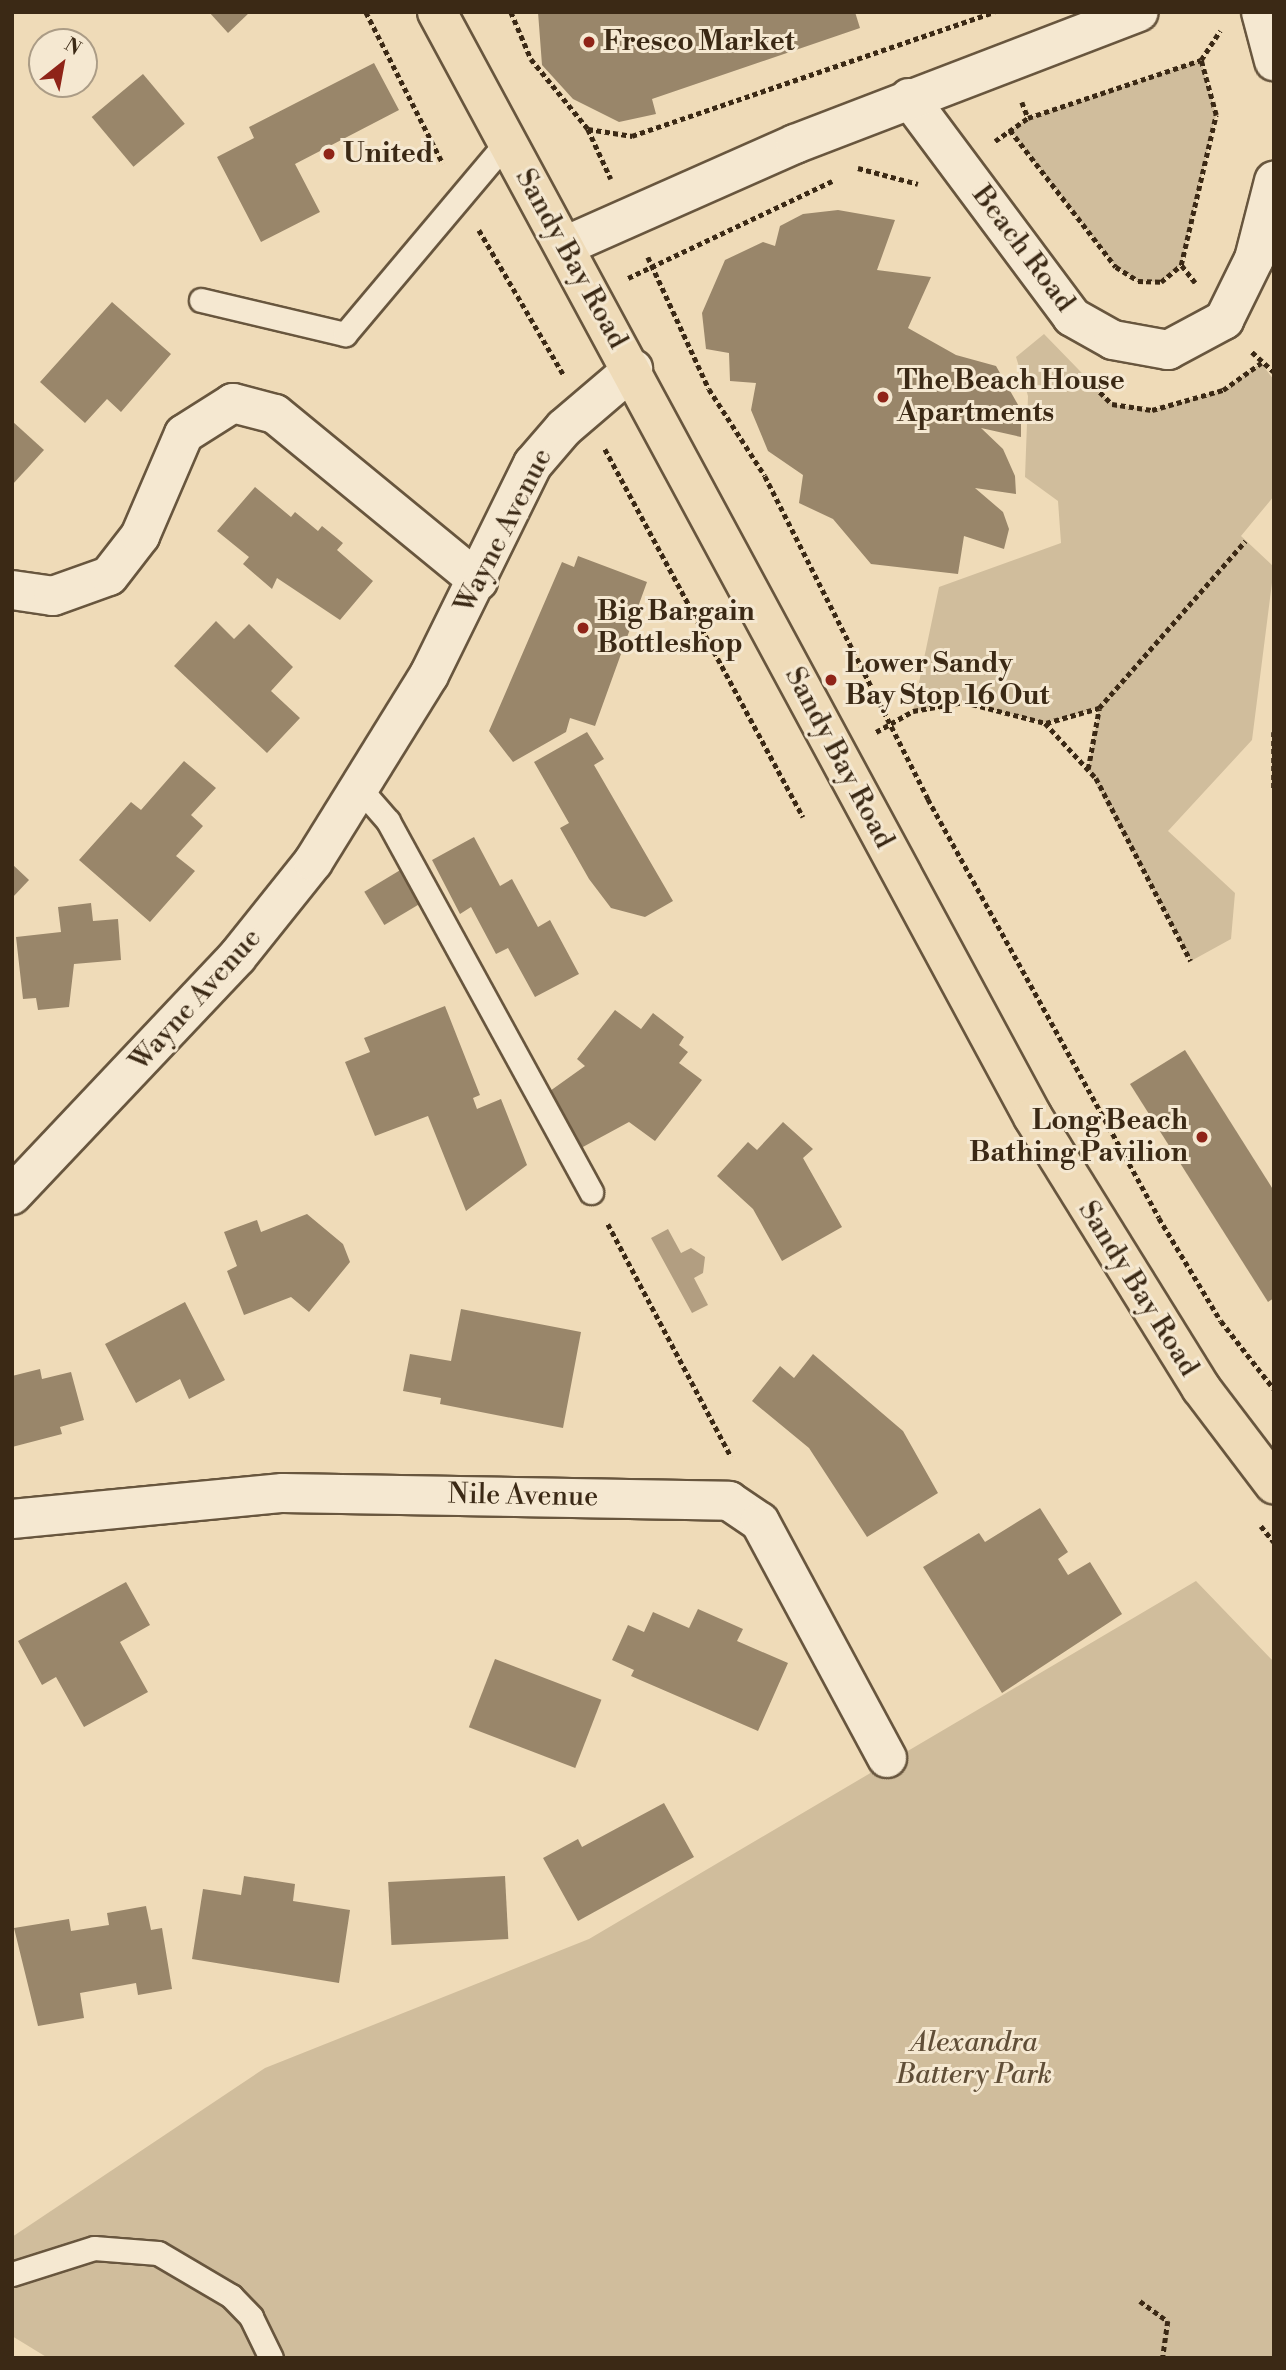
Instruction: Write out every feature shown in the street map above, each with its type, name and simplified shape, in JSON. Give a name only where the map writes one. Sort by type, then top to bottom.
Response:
[{"type":"main road","name":"Sandy Bay Road","points":[[437,12],[506,144],[633,369],[836,754],[1110,1248],[1201,1388],[1274,1484]]},
{"type":"street","points":[[1262,12],[1274,61]]},
{"type":"street","points":[[565,246],[909,98],[1123,15]]},
{"type":"street","name":"Beach Road","points":[[909,98],[1082,323],[1113,340],[1168,350],[1224,320]]},
{"type":"street","points":[[1224,320],[1255,259],[1274,181]]},
{"type":"street","name":"Wayne Avenue","points":[[12,1195],[237,957],[361,790],[478,581],[533,464],[633,369]]},
{"type":"street","points":[[12,590],[53,596],[109,576],[140,536],[184,434],[233,403],[275,414],[478,581]]},
{"type":"street","name":"Nile Avenue","points":[[12,1519],[295,1493],[729,1501]]},
{"type":"street","points":[[729,1501],[760,1522],[887,1758]]},
{"type":"lane","points":[[201,300],[345,334],[506,144]]},
{"type":"lane","points":[[361,790],[388,821],[591,1192]]},
{"type":"lane","points":[[12,2274],[94,2248],[158,2253],[231,2296],[251,2317],[271,2358]]},
{"type":"path","points":[[510,12],[531,59],[588,129],[709,388],[765,475],[889,725],[1159,1218],[1221,1321],[1274,1389]]},
{"type":"path","points":[[588,129],[632,136],[994,12]]},
{"type":"path","points":[[960,165],[1028,118],[1201,60],[1225,22]]},
{"type":"path","points":[[1010,130],[1116,267],[1138,281],[1161,282],[1181,265],[1216,115],[1201,60]]},
{"type":"path","points":[[592,295],[858,168],[928,187]]},
{"type":"path","points":[[1181,265],[1224,320],[1274,372]]},
{"type":"path","points":[[585,412],[803,817]]},
{"type":"path","points":[[1088,769],[1099,708],[1245,541]]},
{"type":"path","points":[[836,754],[913,711],[964,702],[1045,723],[1099,708]]},
{"type":"path","points":[[1045,723],[1088,769],[1191,961]]},
{"type":"path","points":[[1274,733],[1274,790]]},
{"type":"path","points":[[591,1192],[731,1447],[729,1501]]},
{"type":"path","points":[[1140,2301],[1168,2321],[1163,2358]]},
{"type":"green space","points":[[1201,60],[1216,115],[1181,265],[1161,282],[1138,281],[1116,267],[1010,130],[1028,118]]},
{"type":"green space","points":[[1044,334],[1112,404],[1152,410],[1223,390],[1261,363],[1274,380],[1274,496],[1241,536],[1274,567],[1252,740],[1168,831],[1235,893],[1231,939],[1191,961],[1088,769],[1099,708],[1045,723],[964,702],[913,711],[939,587],[1061,543],[1058,501],[1025,477],[1028,396],[1016,357]]},
{"type":"green space","name":"Alexandra Battery Park","points":[[1196,1581],[1274,1662],[1274,2358],[48,2358],[12,2336],[12,2237],[265,2068],[589,1939]]},
{"type":"shaded area","points":[[668,1229],[681,1253],[691,1248],[705,1257],[703,1273],[694,1278],[708,1305],[692,1313],[651,1238]]},
{"type":"building","points":[[209,12],[250,12],[228,33]]},
{"type":"building","points":[[538,12],[855,12],[860,28],[652,99],[656,114],[619,122],[573,99],[542,65]]},
{"type":"building","points":[[374,63],[399,110],[295,164],[320,212],[261,242],[217,157],[254,138],[249,127]]},
{"type":"building","points":[[143,74],[185,124],[133,167],[92,117]]},
{"type":"building","name":"The Beach House Apartments","points":[[838,210],[895,220],[877,270],[931,277],[908,328],[956,355],[996,366],[1021,410],[1021,437],[981,428],[1003,449],[1015,476],[1016,494],[975,488],[1003,512],[1009,529],[1004,549],[964,536],[958,574],[871,564],[833,519],[799,503],[803,475],[768,451],[751,410],[756,383],[730,381],[729,353],[706,349],[702,313],[725,260],[763,242],[775,246],[780,226],[803,214]]},
{"type":"building","points":[[112,302],[171,354],[121,412],[107,399],[85,423],[40,382]]},
{"type":"building","points":[[12,421],[44,450],[12,485]]},
{"type":"building","points":[[255,487],[291,517],[295,512],[318,531],[322,526],[343,543],[337,550],[373,581],[340,620],[277,578],[272,589],[243,564],[249,557],[217,531]]},
{"type":"building","points":[[578,556],[647,582],[595,726],[570,718],[566,732],[513,762],[489,731],[562,562],[574,567]]},
{"type":"building","points":[[216,621],[234,639],[249,624],[293,667],[271,691],[300,718],[267,753],[174,666]]},
{"type":"building","points":[[587,732],[604,759],[594,765],[673,901],[645,917],[611,908],[589,879],[560,828],[569,823],[534,762]]},
{"type":"building","points":[[184,761],[216,788],[191,815],[203,826],[176,856],[195,871],[150,922],[79,860],[131,802],[141,810]]},
{"type":"building","points":[[474,837],[500,886],[512,879],[538,927],[550,920],[579,974],[535,997],[508,948],[496,954],[471,907],[460,914],[432,860]]},
{"type":"building","points":[[12,864],[29,880],[12,898]]},
{"type":"building","points":[[402,869],[422,902],[384,925],[364,892]]},
{"type":"building","points":[[91,903],[93,921],[118,919],[121,960],[74,964],[69,1007],[38,1010],[36,998],[23,999],[16,937],[61,932],[58,907]]},
{"type":"building","points":[[445,1006],[480,1095],[473,1098],[477,1109],[501,1099],[527,1165],[466,1211],[428,1116],[375,1136],[345,1062],[370,1052],[364,1038]]},
{"type":"building","points":[[615,1010],[641,1029],[653,1013],[684,1037],[679,1045],[688,1052],[679,1063],[702,1080],[655,1141],[629,1122],[581,1148],[550,1091],[585,1066],[577,1059]]},
{"type":"building","name":"Long Beach Bathing Pavilion","points":[[1185,1050],[1274,1191],[1274,1298],[1268,1302],[1130,1084]]},
{"type":"building","points":[[783,1122],[813,1149],[803,1158],[842,1227],[782,1261],[753,1209],[717,1176],[748,1142],[757,1150]]},
{"type":"building","points":[[307,1214],[343,1244],[350,1262],[309,1312],[291,1297],[244,1315],[227,1271],[237,1266],[224,1232],[257,1220],[261,1232]]},
{"type":"building","points":[[185,1302],[225,1380],[189,1399],[180,1379],[136,1403],[105,1344]]},
{"type":"building","points":[[461,1309],[581,1332],[563,1428],[440,1404],[441,1398],[403,1391],[410,1354],[451,1361]]},
{"type":"building","points":[[813,1354],[903,1431],[938,1493],[867,1537],[809,1448],[752,1401],[780,1366],[794,1378]]},
{"type":"building","points":[[40,1369],[42,1379],[71,1372],[84,1420],[60,1427],[62,1434],[12,1447],[12,1376]]},
{"type":"building","points":[[1040,1508],[1068,1552],[1058,1559],[1068,1575],[1090,1562],[1122,1614],[1002,1693],[923,1567],[979,1533],[985,1542]]},
{"type":"building","points":[[126,1582],[150,1625],[120,1642],[148,1692],[84,1727],[56,1677],[42,1685],[18,1641]]},
{"type":"building","points":[[698,1609],[743,1629],[737,1641],[788,1663],[758,1731],[631,1676],[634,1670],[612,1660],[628,1625],[644,1632],[653,1612],[689,1628]]},
{"type":"building","points":[[495,1659],[601,1700],[575,1768],[469,1727]]},
{"type":"building","points":[[664,1803],[694,1857],[578,1921],[543,1858],[578,1839],[582,1847]]},
{"type":"building","points":[[244,1876],[295,1884],[293,1901],[350,1910],[339,1983],[192,1959],[203,1889],[241,1895]]},
{"type":"building","points":[[505,1876],[508,1939],[391,1945],[388,1882]]},
{"type":"building","points":[[146,1906],[151,1930],[162,1928],[172,1989],[138,1995],[136,1983],[80,1993],[84,2018],[38,2026],[14,1928],[69,1919],[71,1931],[109,1925],[107,1913]]},
{"type":"place","name":"Fresco Market","points":[[589,42]]},
{"type":"place","name":"United","points":[[329,154]]},
{"type":"place","name":"The Beach House Apartments","points":[[883,397]]},
{"type":"place","name":"Big Bargain Bottleshop","points":[[583,628]]},
{"type":"place","name":"Lower Sandy Bay Stop 16 Out","points":[[831,680]]},
{"type":"place","name":"Long Beach Bathing Pavilion","points":[[1202,1137]]}]
